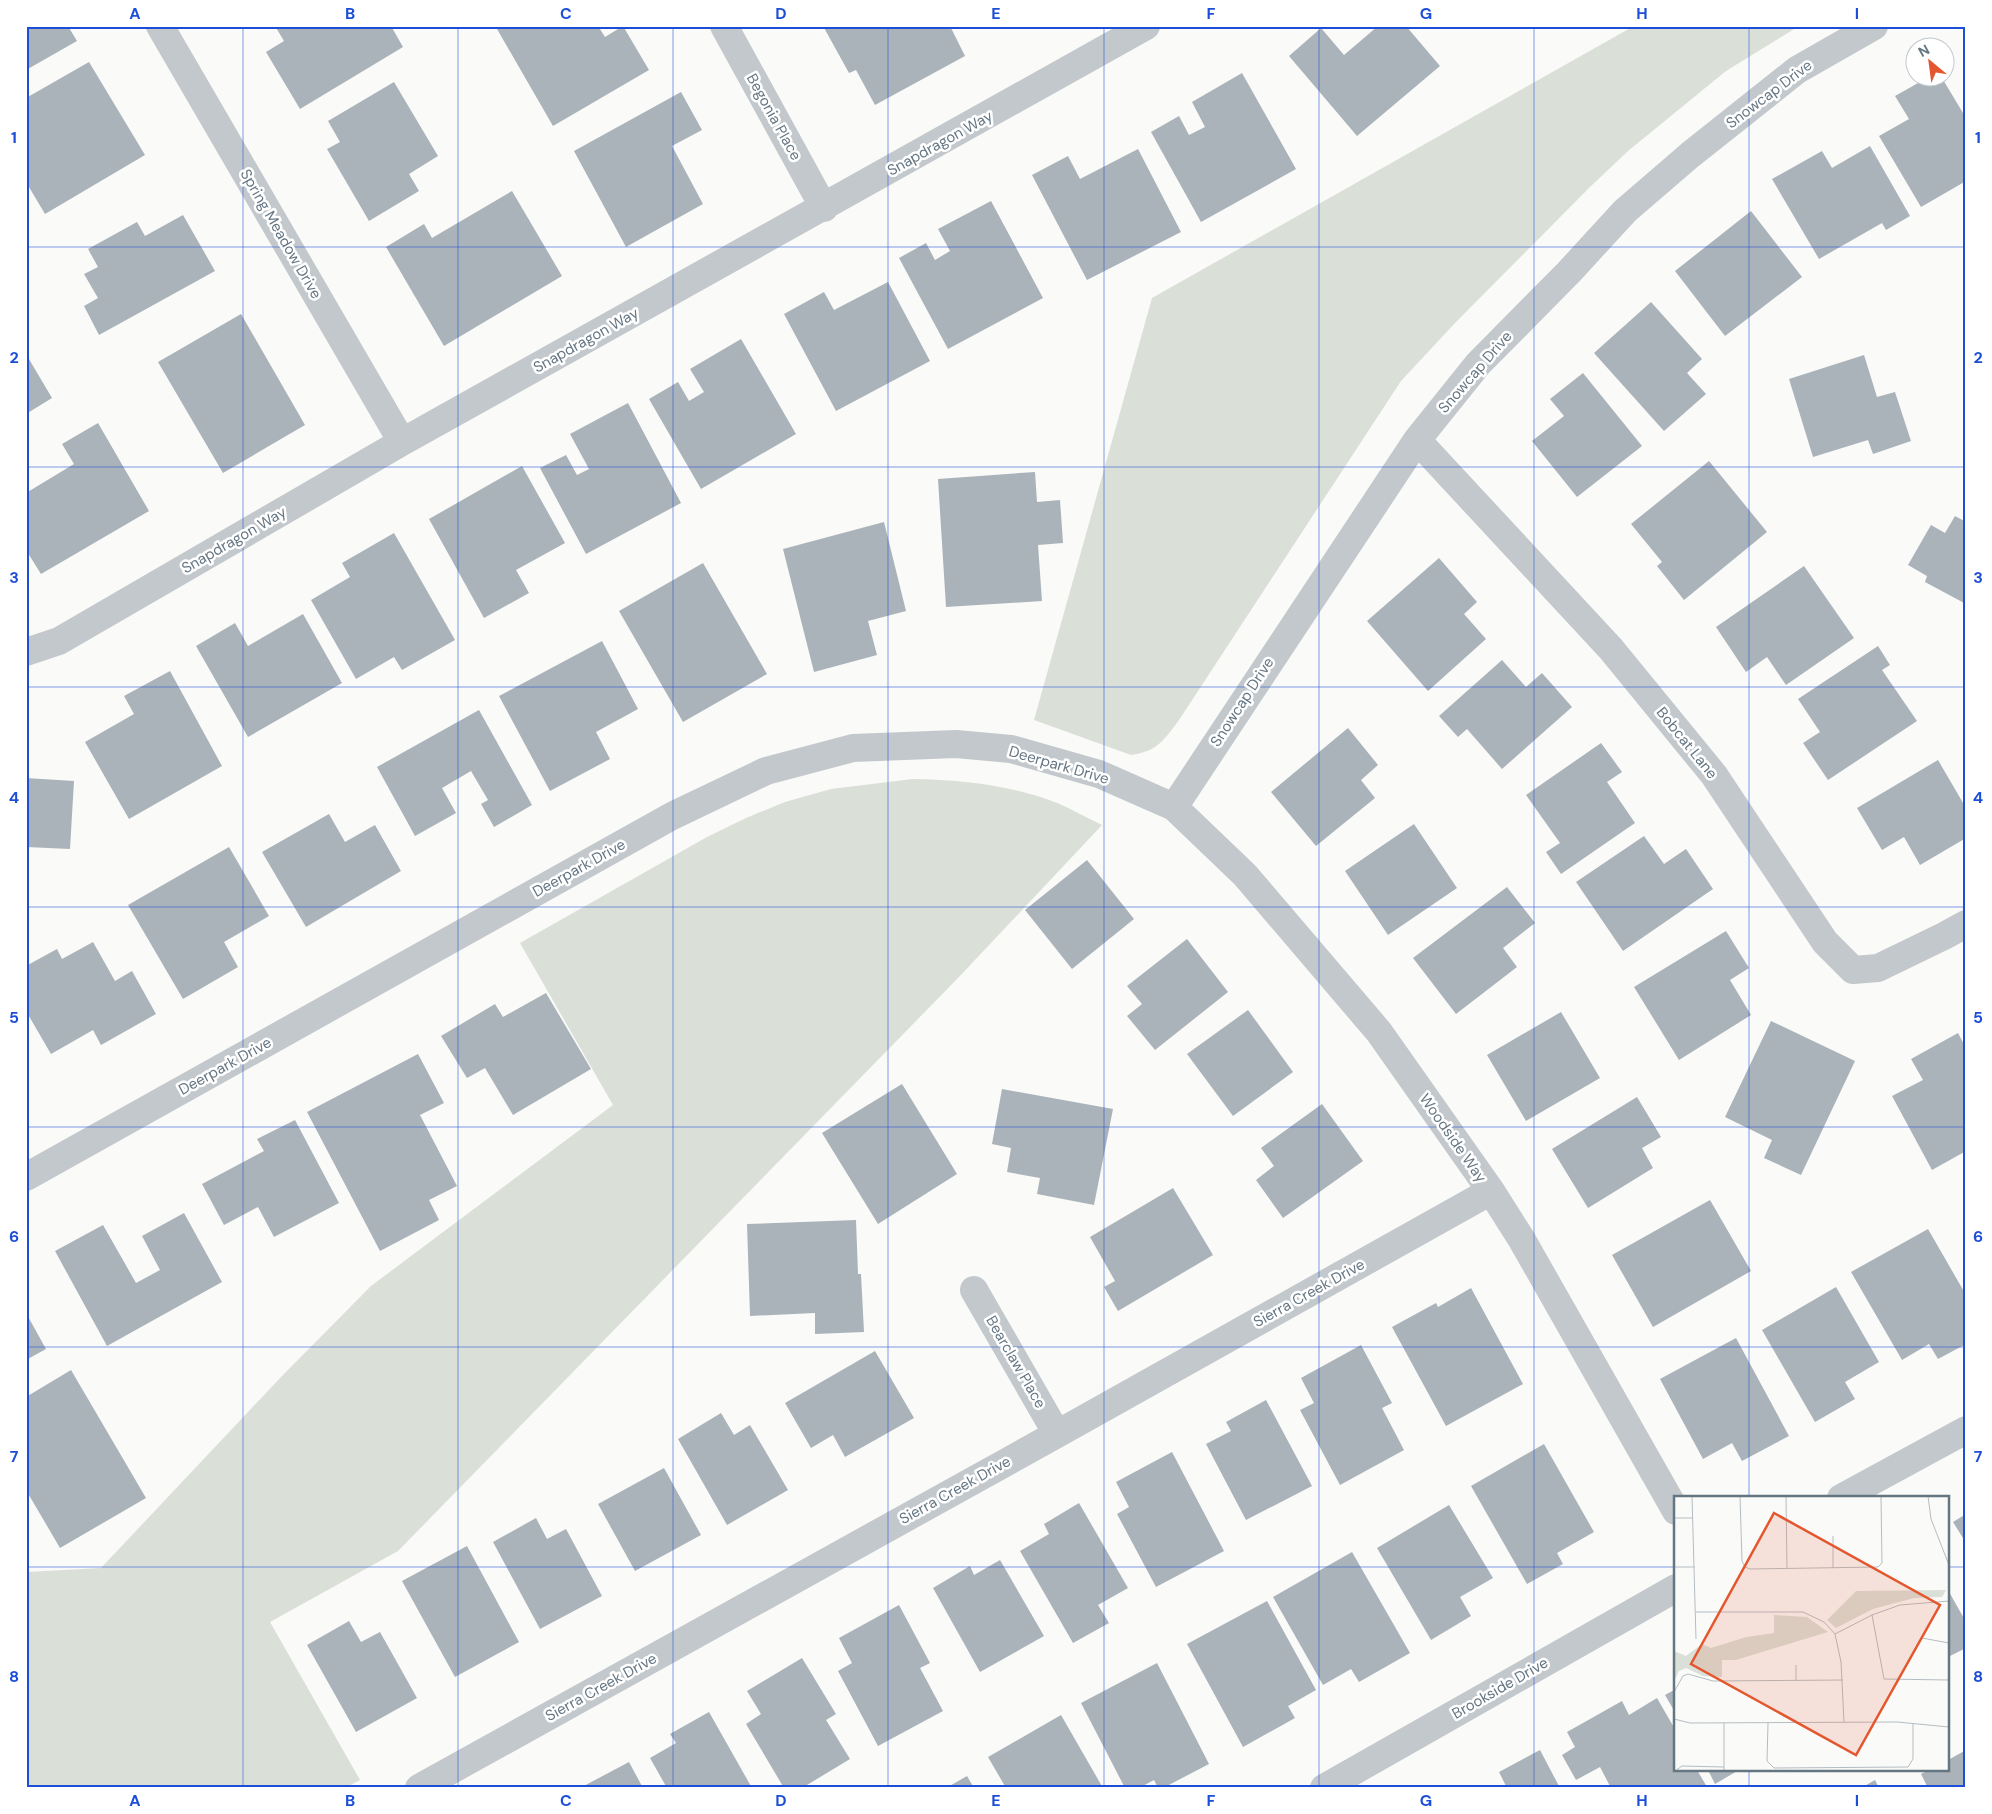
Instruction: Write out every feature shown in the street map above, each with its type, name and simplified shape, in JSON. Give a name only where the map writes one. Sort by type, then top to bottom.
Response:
[{"type":"street","name":"Spring Meadow Drive","points":[[160,26],[402,442]]},
{"type":"street","name":"Begonia Place","points":[[724,26],[824,208]]},
{"type":"street","name":"Snapdragon Way","points":[[26,652],[59,641],[402,442],[824,208],[1146,26]]},
{"type":"street","name":"Snowcap Drive","points":[[1174,807],[1417,440],[1478,364],[1569,272],[1625,211],[1690,155],[1797,70],[1874,26]]},
{"type":"street","name":"Bobcat Lane","points":[[1417,440],[1617,657],[1714,775],[1825,942],[1852,970],[1878,968],[1966,924]]},
{"type":"street","name":"Deerpark Drive","points":[[26,1177],[672,816],[766,771],[853,748],[956,744],[1011,749],[1099,774],[1174,807]]},
{"type":"street","name":"Woodside Way","points":[[1174,807],[1245,875],[1379,1032],[1491,1191],[1522,1240],[1674,1507]]},
{"type":"street","name":"Sierra Creek Drive","points":[[419,1788],[1491,1191]]},
{"type":"street","name":"Bearclaw Place","points":[[974,1290],[1057,1434]]},
{"type":"street","points":[[1845,1496],[1966,1430]]},
{"type":"street","name":"Brookside Drive","points":[[1324,1788],[1674,1589]]},
{"type":"shaded area","points":[[1634,26],[1799,26],[1726,71],[1628,151],[1455,323],[1401,381],[1179,720],[1160,744],[1148,751],[1131,755],[1034,720],[1152,298]]},
{"type":"shaded area","points":[[913,779],[968,782],[1022,792],[1057,803],[1102,825],[958,978],[398,1551],[270,1622],[360,1780],[345,1788],[26,1788],[26,1572],[101,1568],[282,1376],[371,1286],[613,1105],[520,943],[707,837],[746,818],[785,802],[831,789]]},
{"type":"building","points":[[26,26],[68,26],[77,41],[26,70]]},
{"type":"building","points":[[275,26],[391,26],[403,47],[300,109],[266,52],[284,41]]},
{"type":"building","points":[[502,26],[598,26],[605,37],[623,26],[649,70],[553,126],[497,29]]},
{"type":"building","points":[[823,26],[950,26],[965,56],[875,105],[856,70],[849,73]]},
{"type":"building","points":[[1378,26],[1406,26],[1440,66],[1357,136],[1289,56],[1321,28],[1344,55]]},
{"type":"building","points":[[89,62],[145,155],[45,214],[26,182],[26,98]]},
{"type":"building","points":[[1242,73],[1296,169],[1201,222],[1151,132],[1179,116],[1189,135],[1205,127],[1192,102]]},
{"type":"building","points":[[394,82],[438,156],[409,174],[419,191],[369,221],[327,149],[340,142],[328,121]]},
{"type":"building","points":[[1909,88],[1948,88],[1966,118],[1966,181],[1921,207],[1879,136],[1909,119],[1895,96]]},
{"type":"building","points":[[681,92],[702,130],[672,146],[703,204],[626,247],[574,151]]},
{"type":"building","points":[[1870,146],[1910,216],[1886,230],[1882,223],[1819,259],[1772,179],[1822,151],[1832,168]]},
{"type":"building","points":[[1138,149],[1181,232],[1087,280],[1032,175],[1068,156],[1080,179]]},
{"type":"building","points":[[512,191],[562,276],[444,346],[386,247],[424,224],[432,238]]},
{"type":"building","points":[[991,201],[1043,298],[948,349],[899,258],[926,243],[935,260],[950,251],[938,229]]},
{"type":"building","points":[[1751,211],[1802,277],[1725,336],[1675,271]]},
{"type":"building","points":[[183,215],[215,271],[99,335],[84,306],[98,298],[84,274],[98,267],[88,249],[137,222],[145,236]]},
{"type":"building","points":[[888,282],[930,361],[836,411],[784,314],[824,292],[834,310]]},
{"type":"building","points":[[1651,302],[1702,359],[1687,373],[1706,394],[1664,431],[1594,353]]},
{"type":"building","points":[[241,314],[305,425],[223,473],[158,362]]},
{"type":"building","points":[[741,339],[796,434],[701,489],[649,399],[678,382],[689,401],[704,392],[690,369]]},
{"type":"building","points":[[26,354],[52,398],[26,414]]},
{"type":"building","points":[[1864,355],[1877,397],[1895,392],[1911,441],[1873,454],[1868,440],[1813,457],[1789,379]]},
{"type":"building","points":[[1583,373],[1642,446],[1577,497],[1532,441],[1564,416],[1550,399]]},
{"type":"building","points":[[628,403],[681,503],[586,554],[540,468],[566,455],[577,475],[589,469],[570,434]]},
{"type":"building","points":[[98,423],[149,511],[41,574],[26,550],[26,493],[74,464],[62,444]]},
{"type":"building","points":[[1709,461],[1767,532],[1684,600],[1657,566],[1662,562],[1631,524]]},
{"type":"building","points":[[522,466],[565,543],[516,570],[529,593],[484,618],[429,519]]},
{"type":"building","points":[[1035,472],[1037,502],[1060,500],[1063,543],[1038,545],[1042,601],[946,607],[938,479]]},
{"type":"building","points":[[1955,516],[1966,522],[1966,604],[1925,582],[1927,576],[1908,565],[1931,525],[1945,533]]},
{"type":"building","points":[[884,522],[906,611],[868,621],[877,655],[814,672],[783,549]]},
{"type":"building","points":[[394,533],[455,640],[402,670],[394,657],[356,679],[311,600],[350,577],[342,563]]},
{"type":"building","points":[[1439,558],[1477,602],[1464,614],[1486,639],[1428,691],[1367,621]]},
{"type":"building","points":[[703,563],[767,674],[683,722],[619,611]]},
{"type":"building","points":[[1804,566],[1854,638],[1786,685],[1767,657],[1746,672],[1716,627]]},
{"type":"building","points":[[303,614],[342,683],[248,737],[196,646],[235,623],[248,646]]},
{"type":"building","points":[[602,641],[638,709],[596,732],[610,759],[550,791],[499,696]]},
{"type":"building","points":[[1878,646],[1890,665],[1882,670],[1917,721],[1828,780],[1803,743],[1820,732],[1798,699]]},
{"type":"building","points":[[1502,660],[1526,687],[1542,673],[1572,707],[1502,769],[1467,729],[1458,737],[1439,716]]},
{"type":"building","points":[[170,671],[222,766],[129,819],[85,742],[134,714],[124,696]]},
{"type":"building","points":[[479,710],[532,805],[494,827],[481,804],[488,800],[471,771],[442,788],[456,813],[415,836],[377,767]]},
{"type":"building","points":[[1348,728],[1378,765],[1361,780],[1375,798],[1316,846],[1271,792]]},
{"type":"building","points":[[1601,743],[1622,772],[1607,782],[1635,823],[1561,874],[1546,852],[1560,843],[1526,795]]},
{"type":"building","points":[[1938,760],[1966,808],[1966,838],[1920,865],[1904,837],[1882,850],[1857,808]]},
{"type":"building","points":[[26,778],[74,781],[70,849],[26,847]]},
{"type":"building","points":[[329,814],[345,842],[375,825],[401,871],[306,927],[262,852]]},
{"type":"building","points":[[1414,824],[1457,888],[1388,935],[1345,871]]},
{"type":"building","points":[[1644,836],[1664,864],[1686,849],[1713,889],[1623,951],[1576,882]]},
{"type":"building","points":[[229,847],[269,916],[224,942],[238,967],[183,999],[128,905]]},
{"type":"building","points":[[1087,860],[1134,919],[1072,969],[1025,910]]},
{"type":"building","points":[[1507,887],[1535,923],[1503,948],[1517,967],[1456,1014],[1413,958]]},
{"type":"building","points":[[1726,931],[1749,968],[1730,980],[1751,1015],[1679,1060],[1634,987]]},
{"type":"building","points":[[1187,939],[1228,992],[1155,1050],[1127,1016],[1142,1004],[1127,986]]},
{"type":"building","points":[[93,942],[115,981],[132,971],[156,1014],[101,1045],[93,1030],[51,1054],[26,1011],[26,966],[57,949],[62,959]]},
{"type":"building","points":[[546,993],[591,1069],[513,1115],[485,1068],[467,1078],[441,1036],[495,1004],[503,1017]]},
{"type":"building","points":[[1248,1010],[1293,1072],[1233,1116],[1187,1054]]},
{"type":"building","points":[[1561,1012],[1600,1078],[1526,1121],[1487,1055]]},
{"type":"building","points":[[1771,1021],[1855,1061],[1801,1175],[1764,1158],[1772,1140],[1725,1117]]},
{"type":"building","points":[[1958,1033],[1966,1048],[1966,1151],[1932,1170],[1892,1096],[1923,1080],[1911,1059]]},
{"type":"building","points":[[418,1054],[444,1103],[420,1115],[457,1186],[429,1200],[439,1220],[380,1251],[307,1112]]},
{"type":"building","points":[[902,1084],[957,1174],[878,1224],[822,1133]]},
{"type":"building","points":[[1002,1089],[1113,1109],[1094,1205],[1037,1194],[1040,1178],[1007,1172],[1011,1148],[992,1144]]},
{"type":"building","points":[[1637,1097],[1661,1137],[1642,1148],[1653,1168],[1588,1208],[1552,1149]]},
{"type":"building","points":[[1322,1104],[1363,1161],[1283,1218],[1256,1180],[1274,1166],[1261,1148]]},
{"type":"building","points":[[295,1120],[339,1203],[274,1237],[258,1207],[224,1225],[202,1184],[264,1151],[257,1139]]},
{"type":"building","points":[[1173,1188],[1213,1255],[1118,1311],[1104,1287],[1115,1281],[1090,1237]]},
{"type":"building","points":[[1710,1200],[1751,1271],[1653,1327],[1612,1255]]},
{"type":"building","points":[[184,1213],[222,1282],[107,1346],[55,1251],[103,1225],[136,1283],[160,1270],[142,1236]]},
{"type":"building","points":[[856,1220],[858,1274],[861,1274],[864,1332],[815,1334],[815,1313],[750,1316],[747,1224]]},
{"type":"building","points":[[1928,1229],[1966,1295],[1966,1344],[1938,1359],[1929,1344],[1902,1360],[1851,1272]]},
{"type":"building","points":[[1836,1287],[1879,1362],[1845,1382],[1855,1399],[1815,1422],[1762,1330]]},
{"type":"building","points":[[1471,1288],[1523,1384],[1446,1426],[1392,1327],[1436,1303],[1438,1307]]},
{"type":"building","points":[[26,1313],[46,1349],[26,1360]]},
{"type":"building","points":[[1736,1338],[1789,1436],[1742,1461],[1732,1443],[1703,1459],[1660,1379]]},
{"type":"building","points":[[1361,1345],[1392,1403],[1382,1408],[1404,1450],[1340,1485],[1300,1410],[1314,1403],[1301,1378]]},
{"type":"building","points":[[875,1351],[914,1418],[845,1457],[833,1435],[811,1448],[785,1403]]},
{"type":"building","points":[[71,1370],[146,1498],[60,1548],[26,1490],[26,1397]]},
{"type":"building","points":[[1266,1400],[1312,1486],[1246,1520],[1206,1444],[1231,1431],[1226,1422]]},
{"type":"building","points":[[721,1413],[734,1435],[750,1425],[788,1490],[727,1525],[678,1439]]},
{"type":"building","points":[[1544,1444],[1594,1532],[1557,1553],[1563,1564],[1527,1584],[1471,1486]]},
{"type":"building","points":[[1172,1452],[1224,1551],[1156,1587],[1117,1514],[1129,1507],[1116,1482]]},
{"type":"building","points":[[664,1468],[701,1535],[635,1571],[598,1504]]},
{"type":"building","points":[[1079,1503],[1128,1588],[1098,1605],[1109,1623],[1073,1643],[1020,1551],[1049,1534],[1044,1524]]},
{"type":"building","points":[[1449,1505],[1493,1578],[1460,1597],[1471,1616],[1431,1640],[1377,1548]]},
{"type":"building","points":[[1966,1514],[1966,1543],[1953,1522]]},
{"type":"building","points":[[536,1518],[547,1539],[566,1529],[602,1596],[540,1629],[493,1542]]},
{"type":"building","points":[[467,1546],[519,1642],[455,1677],[402,1581]]},
{"type":"building","points":[[1352,1552],[1410,1653],[1359,1682],[1351,1669],[1323,1685],[1273,1597]]},
{"type":"building","points":[[1000,1560],[1044,1636],[980,1672],[933,1588],[970,1566],[974,1575]]},
{"type":"building","points":[[1950,1594],[1966,1622],[1966,1648],[1950,1656]]},
{"type":"building","points":[[1267,1601],[1316,1690],[1288,1706],[1295,1718],[1243,1747],[1187,1644]]},
{"type":"building","points":[[899,1605],[930,1663],[920,1668],[943,1711],[878,1746],[838,1671],[852,1663],[839,1638]]},
{"type":"building","points":[[349,1621],[361,1642],[380,1632],[417,1698],[356,1732],[307,1645]]},
{"type":"building","points":[[802,1658],[836,1714],[826,1720],[850,1759],[802,1788],[784,1788],[746,1724],[761,1714],[747,1691]]},
{"type":"building","points":[[1157,1663],[1209,1764],[1163,1788],[1158,1788],[1154,1780],[1139,1788],[1125,1788],[1081,1703]]},
{"type":"building","points":[[1674,1690],[1674,1711],[1665,1695]]},
{"type":"building","points":[[1657,1698],[1674,1728],[1674,1772],[1698,1772],[1707,1787],[1611,1788],[1600,1767],[1576,1780],[1562,1755],[1575,1747],[1567,1732],[1622,1701],[1629,1715]]},
{"type":"building","points":[[709,1712],[752,1788],[667,1788],[650,1758],[676,1743],[670,1734]]},
{"type":"building","points":[[1061,1715],[1103,1788],[1006,1788],[988,1757]]},
{"type":"building","points":[[1540,1750],[1560,1788],[1507,1788],[1499,1772]]},
{"type":"building","points":[[1966,1750],[1966,1788],[1928,1788],[1921,1774],[1925,1772],[1950,1772],[1950,1759]]},
{"type":"building","points":[[629,1762],[643,1788],[580,1788]]},
{"type":"building","points":[[1709,1772],[1736,1772],[1715,1784]]},
{"type":"building","points":[[967,1776],[974,1788],[946,1788]]},
{"type":"building","points":[[1875,1780],[1879,1788],[1861,1788]]}]
